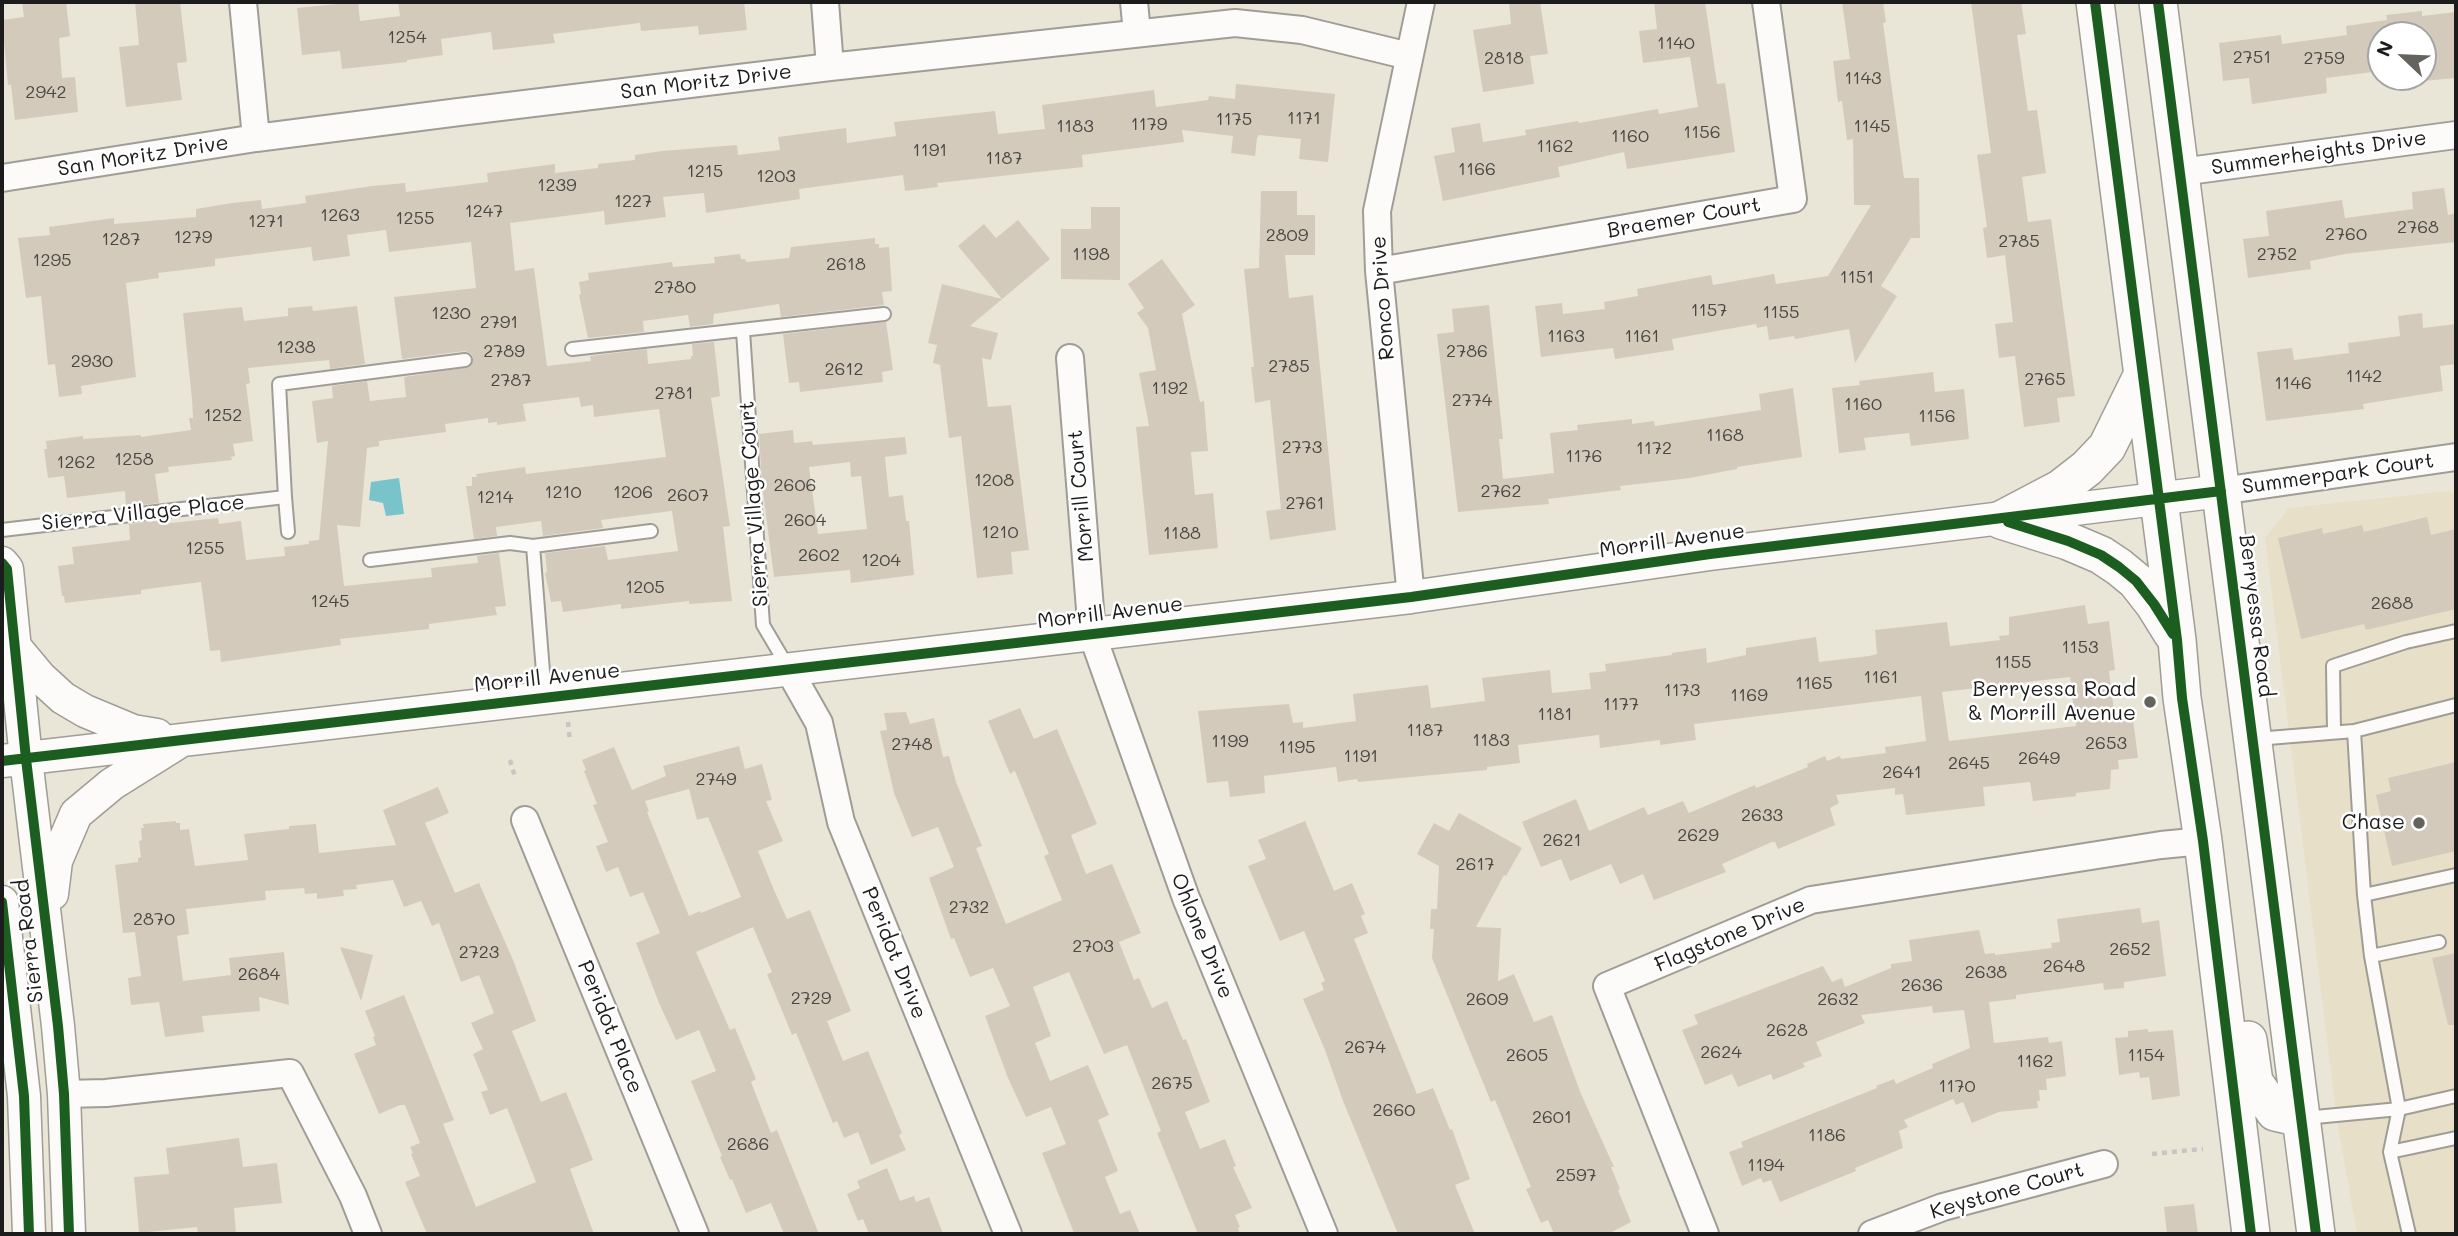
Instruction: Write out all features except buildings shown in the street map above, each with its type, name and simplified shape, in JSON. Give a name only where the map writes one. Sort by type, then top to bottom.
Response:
[{"type":"main road","points":[[2095,2],[2251,1234]]},
{"type":"main road","name":"Berryessa Road","points":[[2158,2],[2316,1234]]},
{"type":"main road","points":[[2001,520],[2060,489],[2087,468],[2107,447],[2142,376]]},
{"type":"main road","points":[[2001,520],[2068,541],[2101,555],[2119,567],[2154,604],[2177,640]]},
{"type":"main road","points":[[2213,922],[2239,983],[2254,1082],[2275,1112],[2301,1118]]},
{"type":"street","points":[[243,2],[256,138]]},
{"type":"street","points":[[825,2],[830,67]]},
{"type":"street","points":[[1134,2],[1137,33]]},
{"type":"street","name":"Ronco Drive","points":[[1411,597],[1379,271],[1377,211],[1421,2]]},
{"type":"street","name":"Braemer Court","points":[[1379,271],[1793,199],[1766,2]]},
{"type":"street","name":"San Moritz Drive","points":[[2,178],[256,138],[830,67],[1235,23],[1302,30],[1409,56]]},
{"type":"street","name":"Summerheights Drive","points":[[2181,172],[2456,135]]},
{"type":"street","name":"Morrill Court","points":[[1070,358],[1093,634]]},
{"type":"street","name":"Summerpark Court","points":[[2221,491],[2456,457]]},
{"type":"street","name":"Morrill Avenue","points":[[14,760],[1411,597],[1710,554],[2221,491]]},
{"type":"street","name":"Sierra Road","points":[[2,563],[7,569],[15,647],[14,760],[47,937],[64,1094],[69,1234]]},
{"type":"street","name":"Ohlone Drive","points":[[1093,634],[1186,898],[1324,1234]]},
{"type":"street","points":[[15,647],[62,698],[85,711],[133,732],[183,739]]},
{"type":"street","name":"Peridot Drive","points":[[789,670],[819,723],[841,822],[1008,1234]]},
{"type":"street","points":[[47,937],[56,862],[76,814],[112,784],[183,739]]},
{"type":"street","name":"Peridot Place","points":[[525,820],[695,1234]]},
{"type":"street","name":"Flagstone Drive","points":[[1705,1234],[1607,986],[1811,900],[2161,845],[2203,841]]},
{"type":"street","name":"Sierra Road","points":[[2,903],[24,1096],[29,1234]]},
{"type":"street","points":[[64,1094],[106,1093],[290,1073],[353,1196],[368,1234]]},
{"type":"street","name":"Keystone Court","points":[[1872,1234],[1943,1206],[2104,1164]]},
{"type":"lane","points":[[572,349],[884,314]]},
{"type":"lane","name":"Sierra Village Court","points":[[743,331],[763,625],[789,670]]},
{"type":"lane","points":[[288,531],[279,384],[465,360]]},
{"type":"lane","name":"Sierra Village Place","points":[[2,530],[285,497]]},
{"type":"lane","points":[[370,561],[510,543],[533,546],[651,531]]},
{"type":"lane","points":[[533,546],[545,698]]},
{"type":"lane","points":[[2334,732],[2333,666],[2406,642],[2456,631]]},
{"type":"lane","points":[[2253,740],[2354,731],[2456,705]]},
{"type":"lane","points":[[2354,731],[2364,895],[2371,956],[2399,1109],[2390,1152],[2409,1234]]},
{"type":"lane","points":[[2364,895],[2456,875]]},
{"type":"lane","points":[[2371,956],[2439,942]]},
{"type":"lane","points":[[2301,1118],[2399,1109],[2456,1096]]},
{"type":"lane","points":[[2390,1152],[2456,1138]]},
{"type":"path","points":[[510,760],[515,776]]},
{"type":"path","points":[[2152,1154],[2203,1149]]},
{"type":"shaded area","points":[[2448,491],[2456,495],[2456,1234],[2357,1234],[2337,1121],[2265,538],[2289,508]]},
{"type":"water","points":[[399,478],[404,514],[386,516],[383,503],[369,500],[371,482]]},
{"type":"cycle path","points":[[2095,2],[2251,1234]]},
{"type":"cycle path","points":[[2158,2],[2316,1234]]},
{"type":"cycle path","points":[[2,761],[1411,597],[1710,554],[2221,491]]},
{"type":"cycle path","points":[[2008,522],[2068,541],[2101,555],[2119,567],[2136,581],[2173,634]]},
{"type":"cycle path","points":[[2,563],[7,569],[26,759],[58,1026],[64,1094],[69,1234]]},
{"type":"cycle path","points":[[2,902],[24,1096],[29,1234]]},
{"type":"place","name":"Berryessa Road & Morrill Avenue","points":[[2150,702]]},
{"type":"place","name":"Chase","points":[[2419,823]]}]
